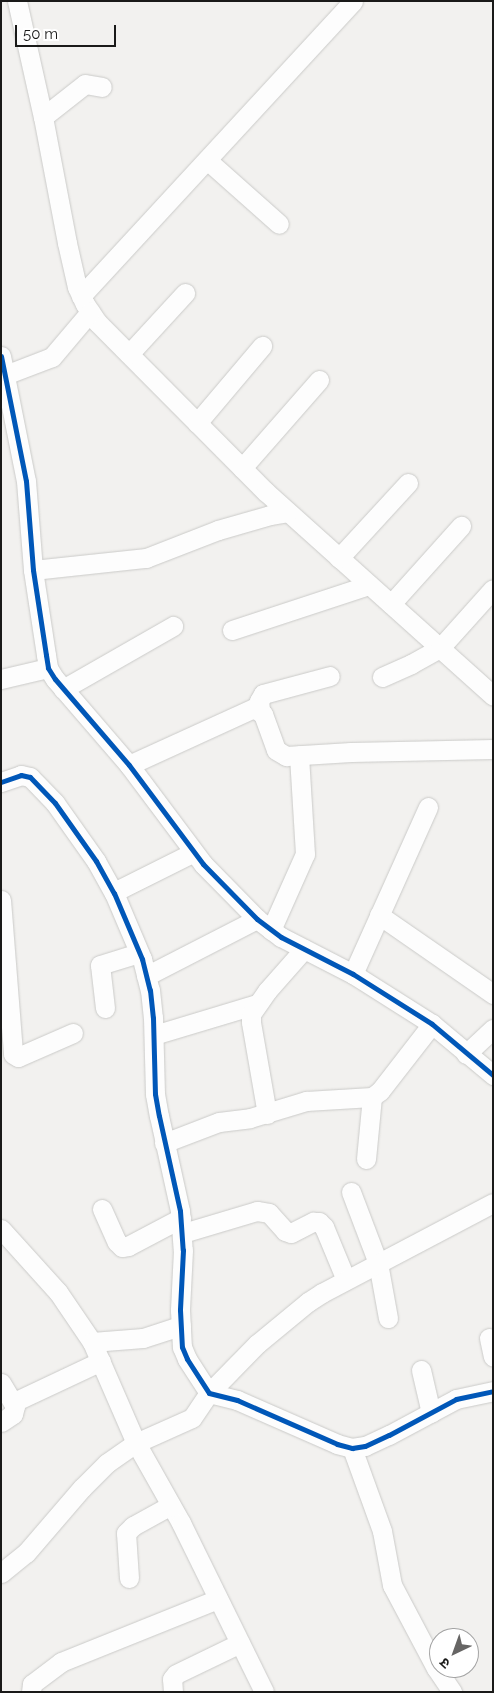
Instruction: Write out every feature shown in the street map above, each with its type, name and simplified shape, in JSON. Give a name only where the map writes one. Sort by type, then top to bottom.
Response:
[{"type":"street","points":[[17,1],[43,117],[66,243],[86,304],[129,354],[242,468],[288,512],[492,695]]},
{"type":"street","points":[[5,375],[52,357],[86,304],[206,160],[353,1]]},
{"type":"street","points":[[43,117],[85,84],[102,87]]},
{"type":"street","points":[[206,160],[279,224]]},
{"type":"street","points":[[129,354],[185,293]]},
{"type":"street","points":[[197,423],[262,346]]},
{"type":"street","points":[[1,356],[26,481],[33,570],[48,668],[129,765],[194,852],[264,925],[304,949],[352,974],[432,1024],[466,1054],[493,1074]]},
{"type":"street","points":[[242,468],[319,380]]},
{"type":"street","points":[[339,558],[408,483]]},
{"type":"street","points":[[33,570],[146,558],[218,530],[288,512]]},
{"type":"street","points":[[391,604],[461,526]]},
{"type":"street","points":[[232,630],[369,585]]},
{"type":"street","points":[[382,677],[440,648],[493,589]]},
{"type":"street","points":[[64,689],[173,626]]},
{"type":"street","points":[[1,679],[48,668]]},
{"type":"street","points":[[330,676],[264,694],[258,701],[276,750],[286,756],[351,752],[493,749]]},
{"type":"street","points":[[129,765],[254,708],[260,710]]},
{"type":"street","points":[[146,976],[264,925],[305,854],[299,755]]},
{"type":"street","points":[[1,782],[21,774],[34,780],[55,803],[96,861],[114,892],[139,952],[150,990],[156,1094],[164,1143],[182,1226],[182,1347],[187,1359],[209,1393],[237,1400],[338,1444],[352,1448],[365,1446],[456,1399],[493,1391]]},
{"type":"street","points":[[352,974],[428,807]]},
{"type":"street","points":[[114,892],[194,852]]},
{"type":"street","points":[[1,900],[13,1054],[18,1057],[74,1033]]},
{"type":"street","points":[[379,915],[493,994]]},
{"type":"street","points":[[267,1114],[251,1022],[252,1014],[257,1004],[304,949]]},
{"type":"street","points":[[105,1008],[100,965],[139,952]]},
{"type":"street","points":[[154,1035],[257,1004]]},
{"type":"street","points":[[164,1143],[220,1122],[267,1114],[306,1101],[372,1097],[380,1091],[432,1024]]},
{"type":"street","points":[[466,1054],[493,1029]]},
{"type":"street","points":[[366,1159],[372,1097]]},
{"type":"street","points":[[352,1192],[378,1263],[388,1318]]},
{"type":"street","points":[[1,1574],[26,1554],[82,1488],[107,1463],[136,1443],[192,1418],[209,1393],[268,1334],[315,1297],[493,1203]]},
{"type":"street","points":[[102,1209],[117,1242],[122,1246],[128,1246],[182,1226],[257,1211],[269,1213],[285,1231],[291,1233],[313,1222],[319,1222],[324,1227],[346,1280]]},
{"type":"street","points":[[1,1229],[58,1292],[92,1342],[136,1443],[171,1505],[264,1692]]},
{"type":"street","points":[[92,1342],[143,1338],[181,1326]]},
{"type":"street","points":[[14,1402],[101,1361]]},
{"type":"street","points":[[421,1370],[431,1413]]},
{"type":"street","points":[[1,1384],[14,1402],[15,1411],[1,1422]]},
{"type":"street","points":[[352,1448],[382,1531],[392,1585],[436,1668],[452,1692]]},
{"type":"street","points":[[129,1578],[126,1533],[133,1526],[171,1505]]},
{"type":"street","points":[[31,1692],[32,1684],[61,1662],[218,1599]]},
{"type":"street","points":[[173,1692],[172,1679],[176,1674],[240,1643]]},
{"type":"cycle path","points":[[1,356],[26,481],[33,570],[48,668],[55,679],[129,765],[203,864],[257,919],[281,937],[353,974],[432,1024],[493,1075]]},
{"type":"cycle path","points":[[1,782],[21,775],[30,777],[55,803],[96,861],[114,893],[142,959],[150,990],[153,1018],[155,1094],[180,1211],[183,1250],[180,1310],[182,1347],[187,1359],[209,1393],[237,1400],[337,1444],[352,1448],[365,1446],[389,1435],[456,1399],[493,1391]]}]
